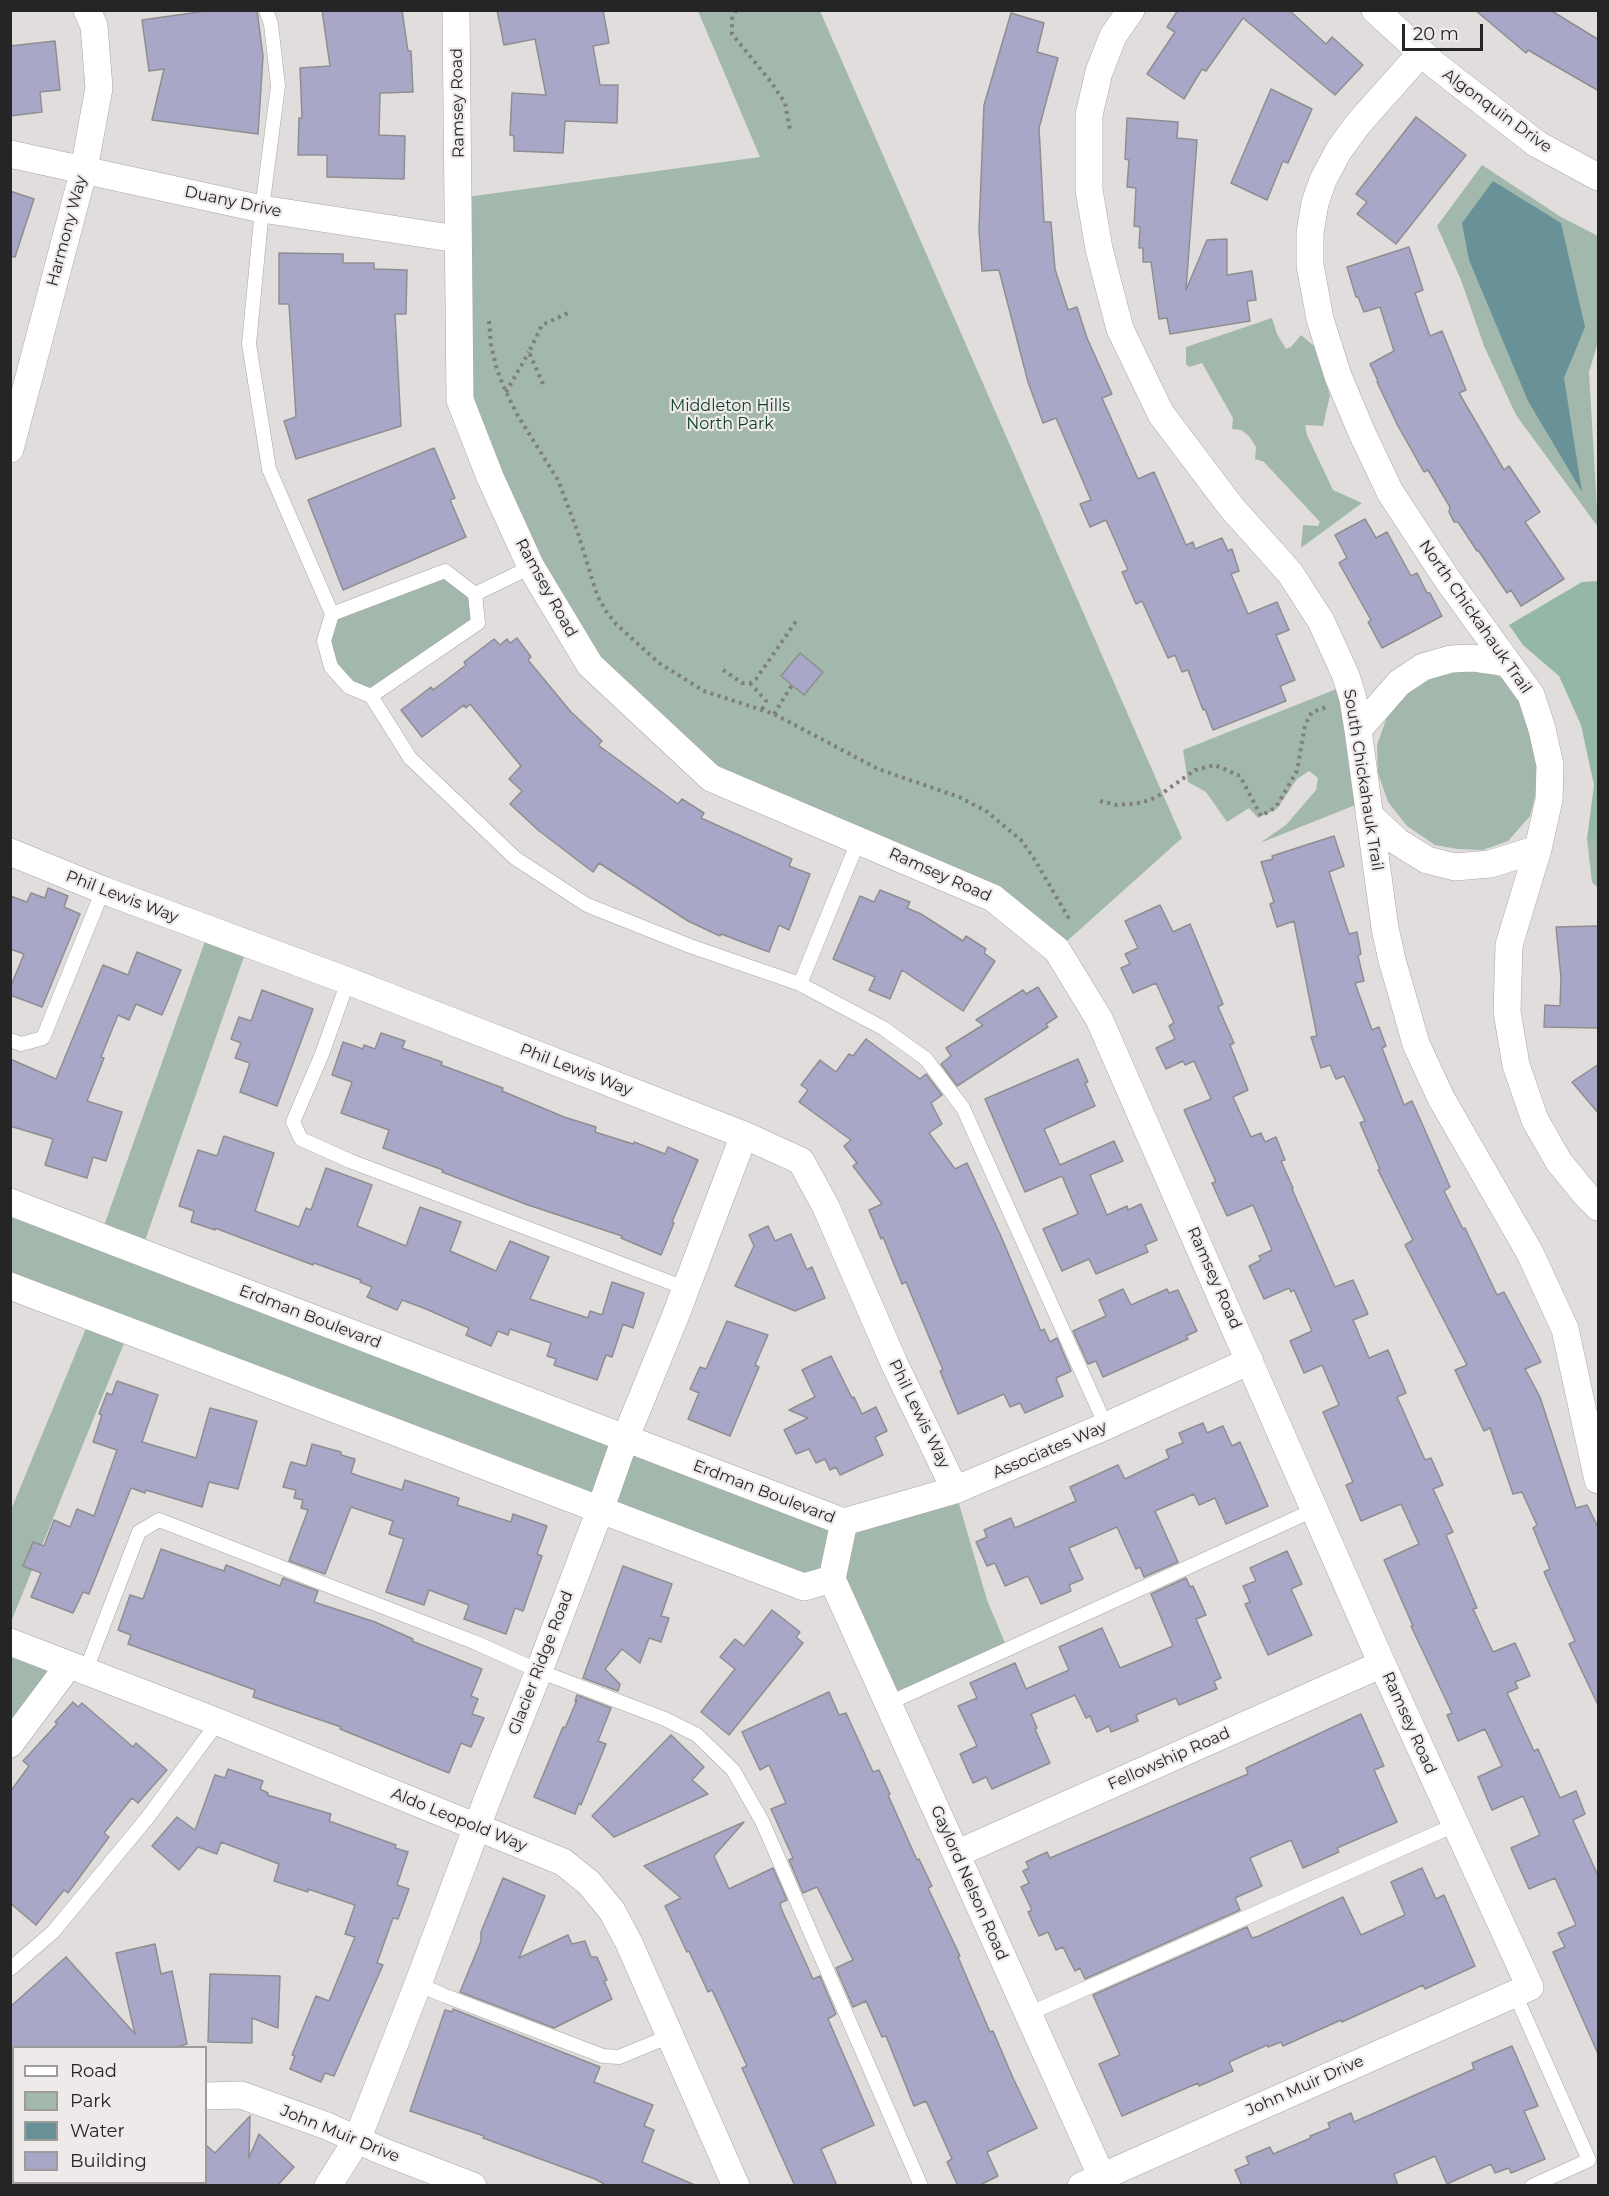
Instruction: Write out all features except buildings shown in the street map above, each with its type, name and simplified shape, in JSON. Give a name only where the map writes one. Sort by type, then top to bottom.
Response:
[{"type":"street","name":"Harmony Way","points":[[10,449],[84,170],[99,88],[94,26],[87,10]]},
{"type":"street","name":"Ramsey Road","points":[[456,10],[460,400],[490,477],[531,567],[590,665],[711,778],[859,839],[993,898],[1057,950],[1100,1019],[1382,1664],[1455,1824],[1523,1990]]},
{"type":"street","name":"South Chickahauk Trail","points":[[1131,10],[1114,32],[1099,72],[1089,115],[1089,190],[1099,249],[1120,329],[1161,414],[1232,508],[1290,573],[1321,621],[1346,676],[1353,699],[1392,960],[1416,1044],[1466,1145],[1530,1253],[1565,1329],[1599,1480]]},
{"type":"street","name":"Algonquin Drive","points":[[1375,10],[1420,53],[1537,144],[1599,177]]},
{"type":"street","name":"North Chickahauk Trail","points":[[1420,53],[1358,124],[1323,180],[1315,203],[1310,233],[1310,265],[1320,319],[1338,376],[1390,492],[1447,579],[1531,695],[1542,729],[1550,765],[1549,800],[1538,849],[1509,945],[1507,1012],[1516,1065],[1535,1120],[1560,1162],[1586,1195],[1599,1207]]},
{"type":"street","name":"Duany Drive","points":[[10,154],[262,209],[457,239]]},
{"type":"street","points":[[1358,730],[1399,683],[1423,667],[1451,659],[1472,658],[1508,663]]},
{"type":"street","points":[[1369,815],[1398,842],[1427,860],[1455,867],[1490,864],[1538,849]]},
{"type":"street","name":"Phil Lewis Way","points":[[10,852],[103,890],[348,981],[744,1135],[801,1161],[826,1207],[894,1364],[956,1490]]},
{"type":"street","name":"Glacier Ridge Road","points":[[328,2186],[357,2140],[539,1671],[625,1439],[744,1135]]},
{"type":"street","name":"Erdman Boulevard","points":[[10,1202],[844,1522],[832,1580]]},
{"type":"street","points":[[10,1286],[804,1587],[832,1580]]},
{"type":"street","name":"Associates Way","points":[[844,1522],[956,1490],[1250,1361]]},
{"type":"street","name":"Gaylord Nelson Road","points":[[832,1580],[1028,2014],[1096,2182]]},
{"type":"street","name":"Aldo Leopold Way","points":[[10,1642],[218,1722],[563,1862],[589,1882],[612,1911],[629,1943],[736,2186]]},
{"type":"street","name":"Fellowship Road","points":[[956,1854],[1382,1664]]},
{"type":"street","points":[[10,1744],[77,1668]]},
{"type":"street","name":"John Muir Drive","points":[[1096,2182],[1523,1990]]},
{"type":"street","name":"John Muir Drive","points":[[207,2096],[241,2095],[327,2126],[473,2186]]},
{"type":"lane","points":[[266,10],[271,24],[278,86],[262,209],[249,344],[269,469],[332,614],[324,641],[331,667],[348,687],[371,696],[411,758],[515,858],[587,905],[690,946],[800,984],[883,1028],[926,1059],[963,1108],[1106,1426]]},
{"type":"lane","points":[[475,594],[531,567]]},
{"type":"lane","points":[[332,614],[445,571],[475,594],[478,623],[371,696]]},
{"type":"lane","points":[[800,984],[859,839]]},
{"type":"lane","points":[[10,1040],[21,1044],[43,1038],[103,890]]},
{"type":"lane","points":[[348,981],[322,1054],[293,1122],[301,1139],[350,1161],[685,1288]]},
{"type":"lane","points":[[889,1703],[1316,1509]]},
{"type":"lane","points":[[77,1668],[139,1532],[159,1520],[474,1642],[539,1671],[665,1719],[697,1735],[733,1770],[745,1787],[766,1830],[921,2186]]},
{"type":"lane","points":[[10,1969],[52,1932],[148,1817],[218,1722]]},
{"type":"lane","points":[[1028,2014],[1455,1824]]},
{"type":"lane","points":[[418,1984],[603,2056],[619,2057],[670,2036]]},
{"type":"lane","points":[[1523,1990],[1589,2160],[1532,2186]]},
{"type":"path","points":[[736,10],[732,19],[732,34],[785,103],[790,130]]},
{"type":"path","points":[[506,392],[530,352],[542,325],[570,312]]},
{"type":"path","points":[[488,314],[491,345],[506,392],[518,416],[558,480],[577,530],[597,596],[606,612],[633,641],[659,663],[704,691],[774,714],[878,769],[959,797],[986,811],[1021,840],[1068,917]]},
{"type":"path","points":[[530,352],[543,384]]},
{"type":"path","points":[[723,670],[742,683],[750,683],[756,679],[797,620]]},
{"type":"path","points":[[750,683],[766,701],[762,711]]},
{"type":"path","points":[[774,714],[792,685]]},
{"type":"path","points":[[1100,801],[1117,805],[1140,803],[1156,797],[1195,770],[1215,765],[1240,776],[1261,816],[1276,807],[1297,771],[1305,725],[1312,712],[1353,699]]},
{"type":"green space","name":"Middleton Hills North Park","points":[[698,11],[820,11],[1182,838],[1057,950],[993,898],[711,778],[590,665],[460,400],[459,198],[760,157]]},
{"type":"green space","points":[[1482,165],[1561,217],[1598,236],[1598,342],[1589,372],[1598,527],[1516,415],[1484,346],[1461,280],[1437,226]]},
{"type":"green space","points":[[1272,318],[1277,334],[1286,349],[1291,347],[1301,335],[1314,346],[1330,395],[1323,426],[1305,425],[1307,435],[1333,490],[1362,503],[1301,548],[1303,525],[1318,526],[1320,522],[1264,462],[1255,459],[1256,447],[1249,436],[1241,430],[1232,429],[1233,418],[1202,363],[1189,367],[1186,364],[1186,347]]},
{"type":"green space","points":[[445,571],[475,594],[478,623],[371,696],[349,687],[324,641],[332,614]]},
{"type":"green space","points":[[1598,581],[1598,839],[1587,839],[1594,785],[1581,725],[1559,676],[1523,645],[1509,625],[1582,582]]},
{"type":"green space","points":[[1442,669],[1485,669],[1504,679],[1517,694],[1530,726],[1537,764],[1537,789],[1530,816],[1508,841],[1483,850],[1435,845],[1407,826],[1388,802],[1378,773],[1377,745],[1387,717],[1404,694]]},
{"type":"green space","points":[[1339,688],[1358,804],[1260,843],[1286,825],[1316,790],[1318,778],[1309,771],[1297,779],[1277,809],[1258,818],[1249,808],[1227,822],[1206,792],[1188,782],[1183,750]]},
{"type":"green space","points":[[1587,839],[1598,839],[1598,888],[1592,882]]},
{"type":"green space","points":[[209,930],[248,945],[141,1252],[844,1522],[955,1490],[987,1600],[1008,1650],[889,1703],[832,1580],[804,1587],[129,1331],[11,1622],[11,1510],[91,1316],[11,1286],[11,1202],[100,1237]]},
{"type":"green space","points":[[11,1643],[69,1665],[11,1744]]},
{"type":"water","points":[[1493,181],[1561,223],[1585,327],[1564,378],[1582,492],[1528,401],[1469,260],[1462,223]]}]
